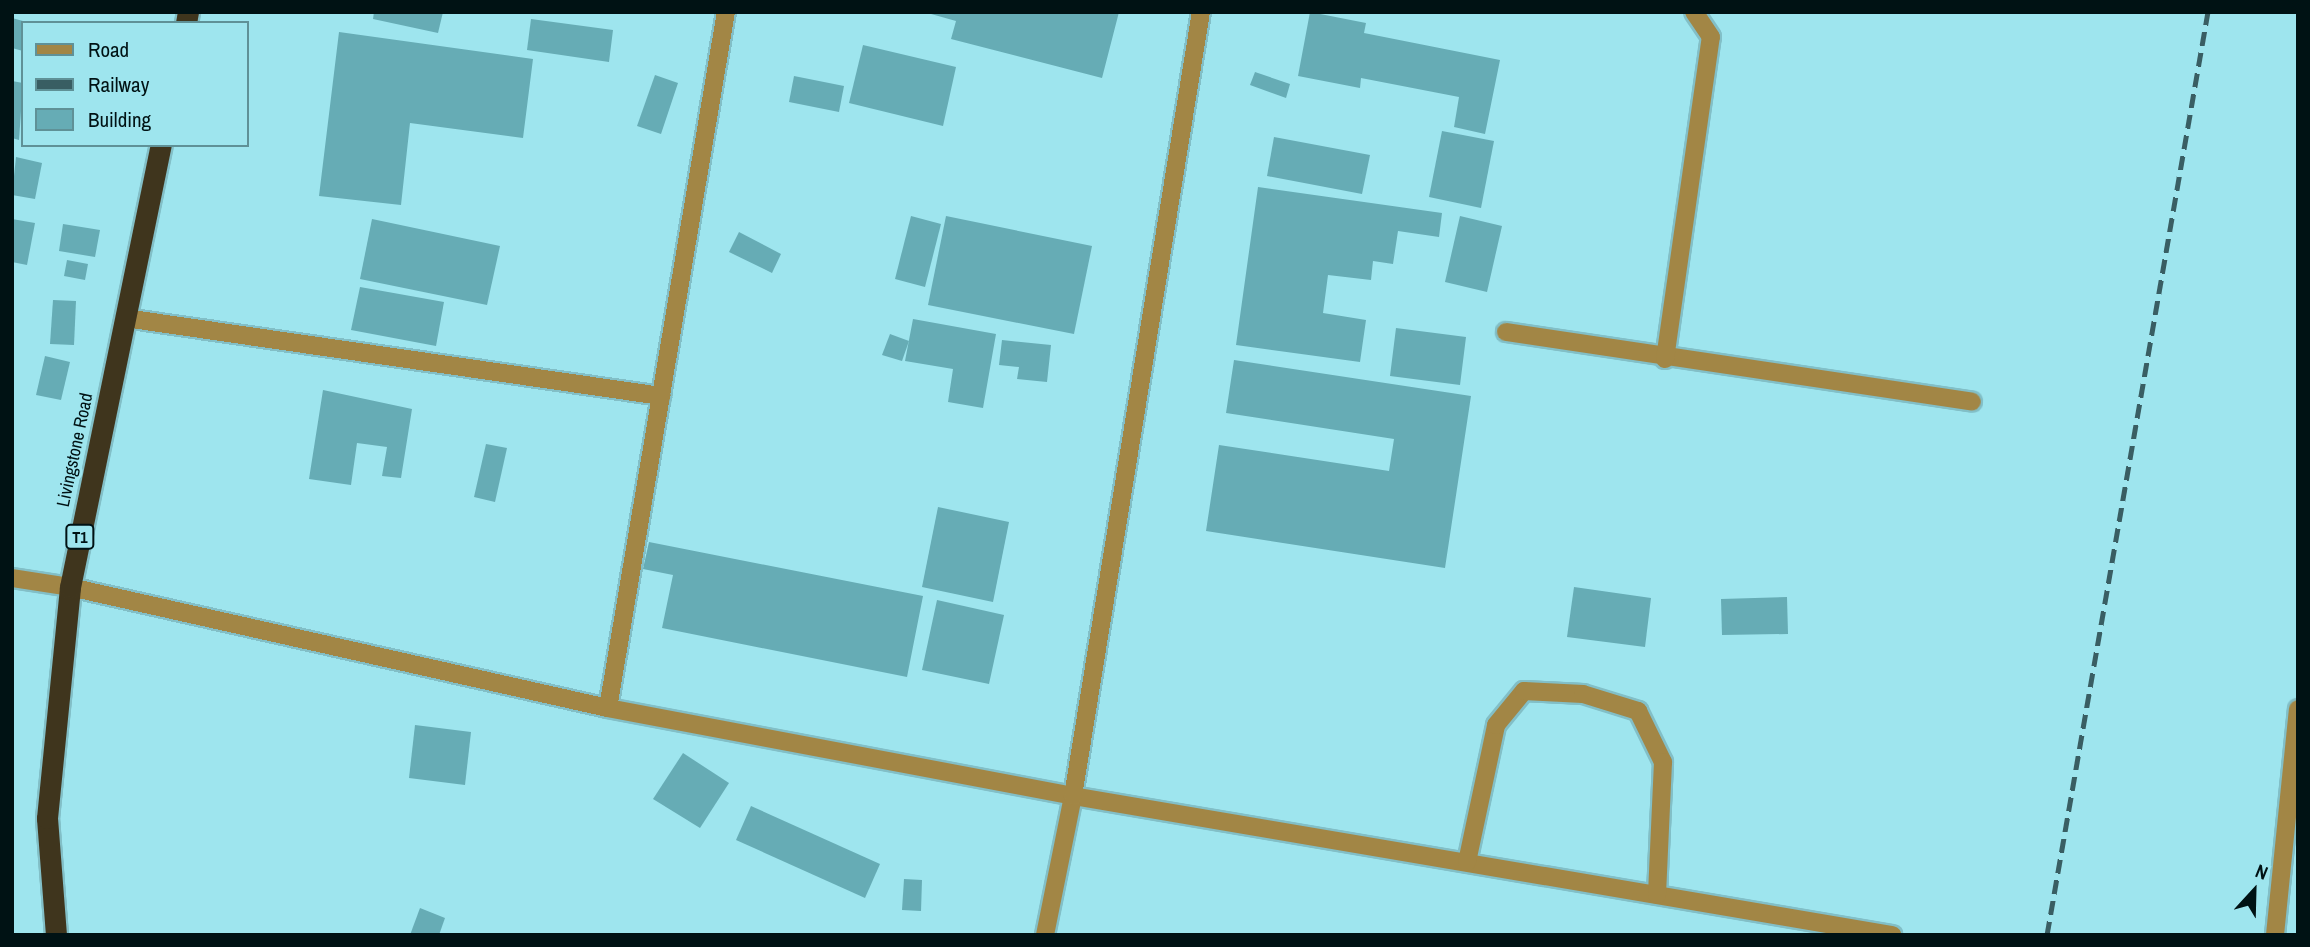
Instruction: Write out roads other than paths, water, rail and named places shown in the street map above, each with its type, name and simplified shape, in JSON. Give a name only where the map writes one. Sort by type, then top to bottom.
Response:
[{"type":"highway","name":"Livingstone Road","points":[[56,935],[47,817],[70,587],[161,147]]},
{"type":"street","points":[[608,708],[726,12]]},
{"type":"street","points":[[1045,935],[1073,796],[1201,12]]},
{"type":"street","points":[[1665,359],[1711,37],[1694,12]]},
{"type":"street","points":[[125,318],[661,396]]},
{"type":"street","points":[[1506,332],[1665,359],[1972,402]]},
{"type":"street","points":[[12,578],[70,587],[608,708],[1073,796],[1892,935]]},
{"type":"street","points":[[1466,862],[1496,724],[1524,691],[1583,694],[1639,712],[1662,762],[1657,895]]},
{"type":"street","points":[[2275,935],[2298,709]]},
{"type":"railway","points":[[2047,935],[2208,12]]}]
